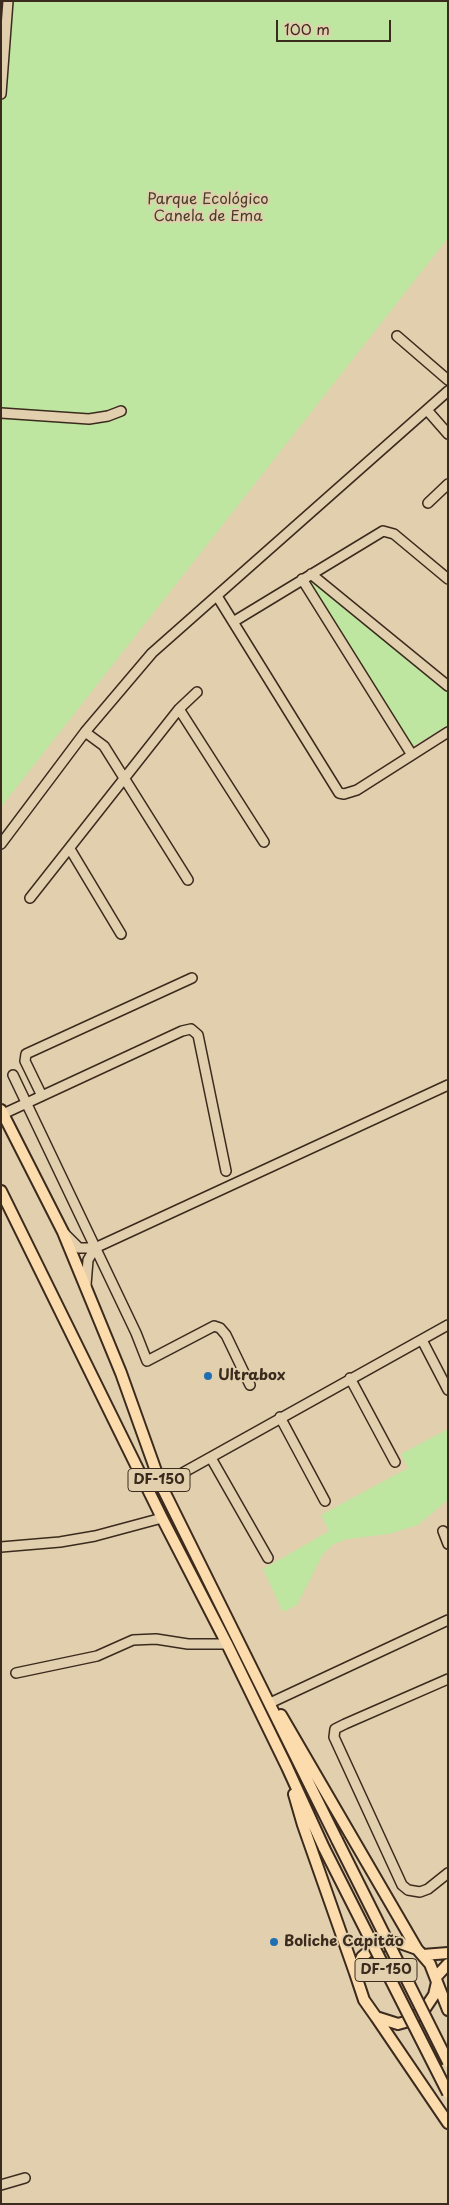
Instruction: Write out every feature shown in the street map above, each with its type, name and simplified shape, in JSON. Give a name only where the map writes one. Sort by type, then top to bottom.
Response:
[{"type":"main road","name":"DF-150","points":[[2,1112],[63,1232],[86,1285],[121,1373],[161,1485],[448,2062]]},
{"type":"main road","name":"DF-150","points":[[1,1191],[162,1518],[227,1644],[324,1848],[448,2093]]},
{"type":"main road","points":[[272,1706],[286,1722],[366,1863],[437,1979],[448,2010]]},
{"type":"main road","points":[[287,1767],[303,1825],[364,2000],[448,2123]]},
{"type":"main road","points":[[355,1974],[362,1957],[370,1950],[392,1943],[420,1952],[448,1953]]},
{"type":"main road","points":[[376,2017],[398,2024],[409,2021],[429,2004],[437,1979],[448,1964]]},
{"type":"street","points":[[1,94],[8,1]]},
{"type":"street","points":[[397,336],[448,380]]},
{"type":"street","points":[[1,844],[85,732],[152,653],[448,391]]},
{"type":"street","points":[[426,410],[448,434]]},
{"type":"street","points":[[1,413],[89,419],[108,416],[121,411]]},
{"type":"street","points":[[428,503],[448,484]]},
{"type":"street","points":[[233,622],[379,532],[387,531],[394,534],[448,579]]},
{"type":"street","points":[[311,574],[448,686]]},
{"type":"street","points":[[302,579],[412,755]]},
{"type":"street","points":[[217,596],[339,793],[344,794],[357,790],[448,732]]},
{"type":"street","points":[[30,898],[179,709],[197,692]]},
{"type":"street","points":[[179,709],[264,842]]},
{"type":"street","points":[[85,732],[104,746],[188,880]]},
{"type":"street","points":[[70,849],[121,934]]},
{"type":"street","points":[[42,1096],[25,1061],[26,1054],[192,978]]},
{"type":"street","points":[[2,1112],[42,1096],[182,1031],[191,1029],[198,1035],[226,1171]]},
{"type":"street","points":[[13,1074],[147,1361],[214,1326],[220,1328],[226,1335],[250,1384]]},
{"type":"street","points":[[63,1232],[79,1248],[95,1248],[448,1085]]},
{"type":"street","points":[[86,1285],[88,1260],[95,1248]]},
{"type":"street","points":[[161,1485],[448,1325]]},
{"type":"street","points":[[422,1340],[448,1390]]},
{"type":"street","points":[[350,1378],[395,1462]]},
{"type":"street","points":[[280,1417],[325,1501]]},
{"type":"street","points":[[211,1458],[268,1558]]},
{"type":"street","points":[[1,1547],[51,1543],[95,1536],[162,1518]]},
{"type":"street","points":[[443,1531],[448,1544]]},
{"type":"street","points":[[272,1706],[448,1620]]},
{"type":"street","points":[[16,1673],[72,1663],[97,1656],[133,1640],[156,1639],[188,1644],[227,1644]]},
{"type":"street","points":[[448,1679],[340,1726],[335,1729],[334,1737],[402,1885],[408,1890],[420,1892],[428,1889],[448,1873]]},
{"type":"street","points":[[1,2185],[24,2178]]},
{"type":"green space","name":"Parque Ecológico Canela de Ema","points":[[1,1],[448,1],[448,238],[1,807]]},
{"type":"green space","points":[[312,579],[448,691],[448,725],[413,746],[308,581]]},
{"type":"green space","points":[[448,1429],[448,1500],[418,1525],[389,1534],[347,1539],[334,1544],[323,1554],[297,1605],[283,1612],[263,1569],[329,1531],[321,1515],[408,1468],[401,1454]]},
{"type":"place","name":"Ultrabox","points":[[208,1376]]},
{"type":"place","name":"Boliche Capitão","points":[[274,1942]]}]
